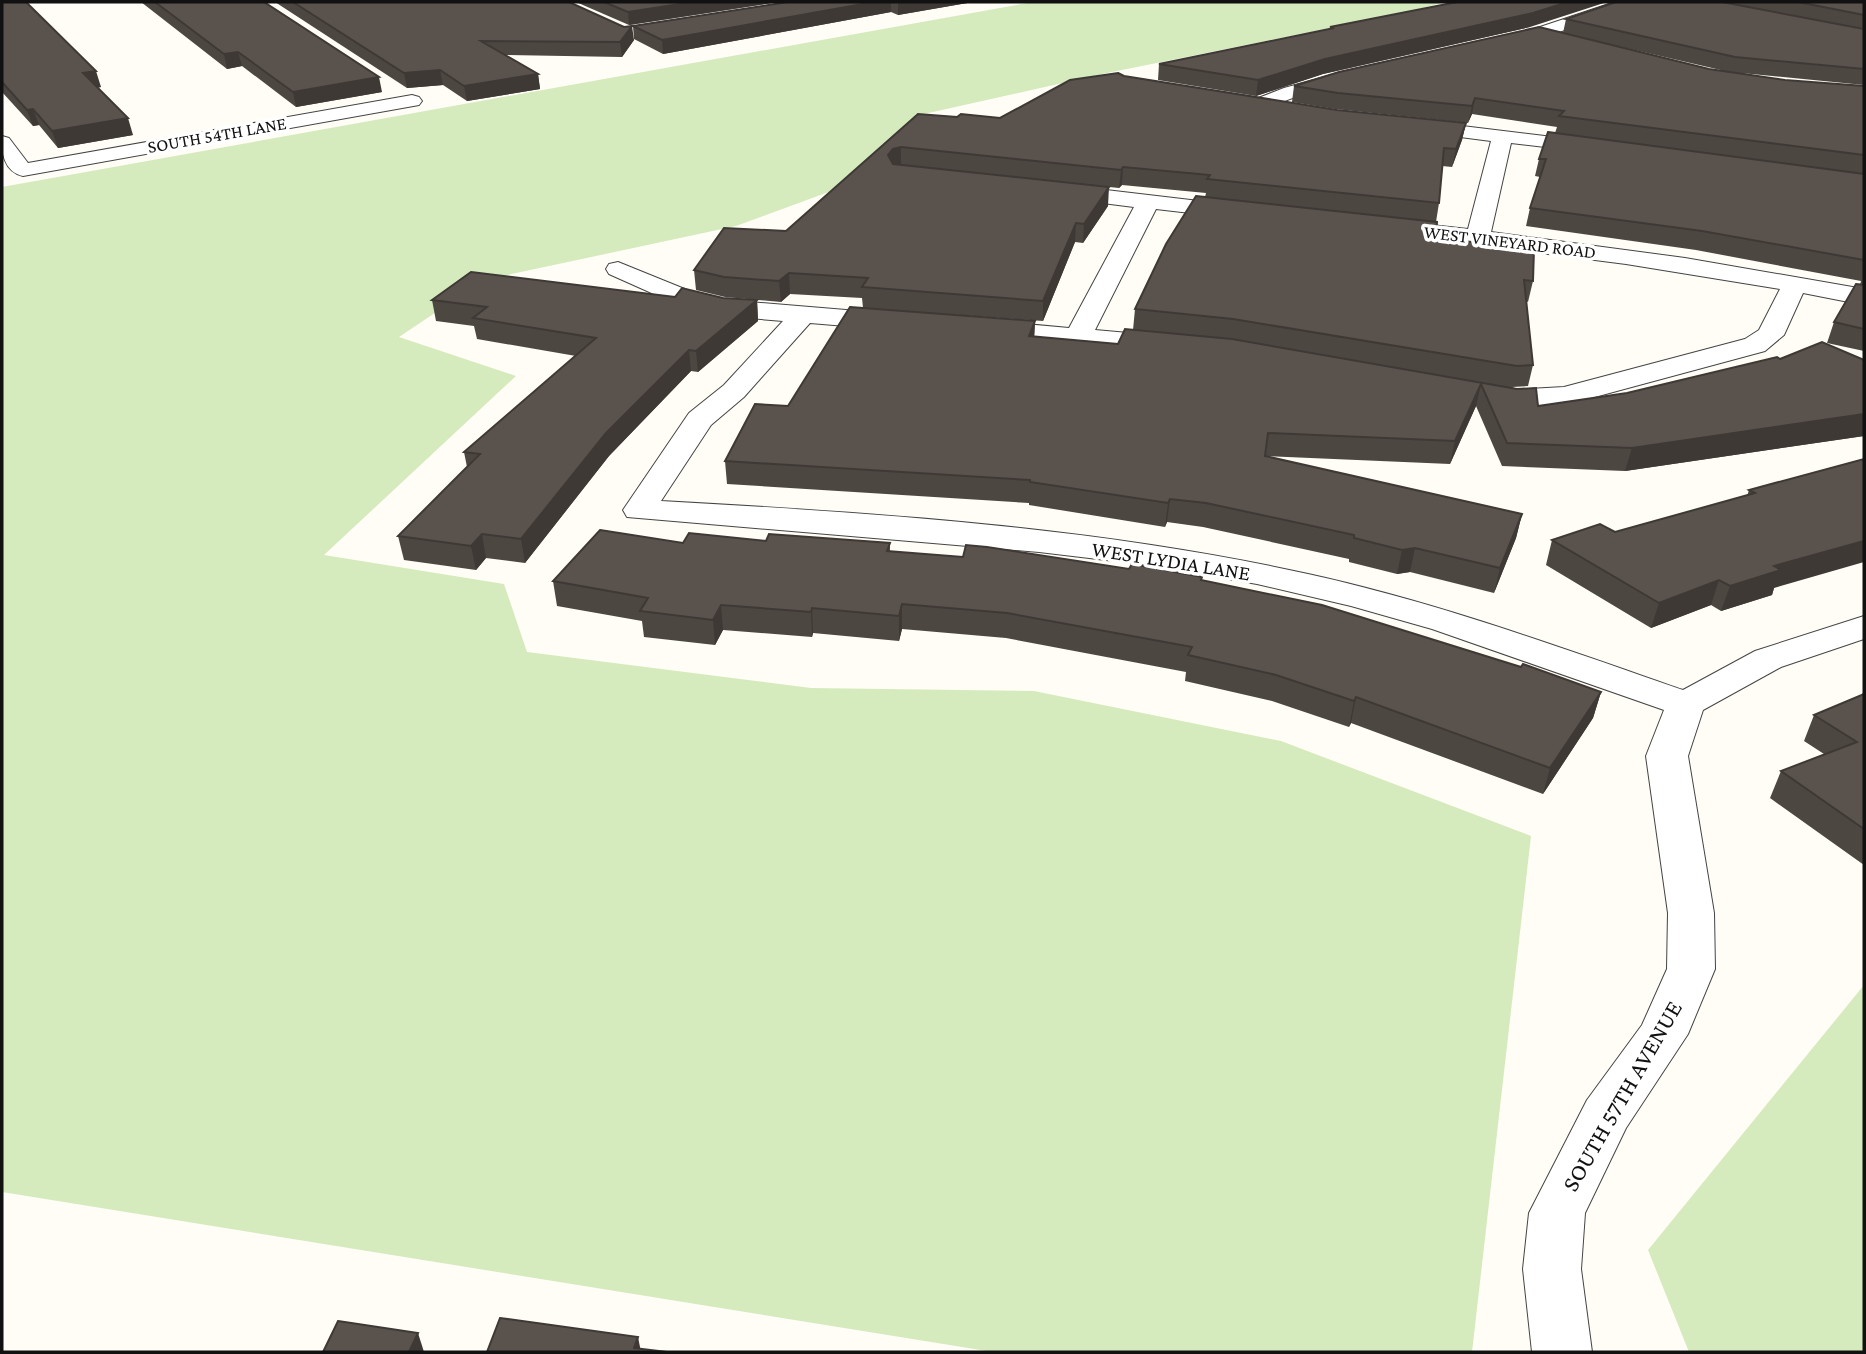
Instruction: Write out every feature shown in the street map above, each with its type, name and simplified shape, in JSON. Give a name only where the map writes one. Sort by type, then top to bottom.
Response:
[{"type":"street","points":[[1484,46],[1536,34],[1630,2]]},
{"type":"street","points":[[1536,34],[1562,41]]},
{"type":"street","points":[[1255,106],[1301,89],[1356,75]]},
{"type":"street","name":"SOUTH 54TH LANE","points":[[2,142],[23,170],[412,101],[388,86]]},
{"type":"street","points":[[1230,102],[1295,112]]},
{"type":"street","points":[[1395,124],[1621,150]]},
{"type":"street","points":[[1478,236],[1503,135]]},
{"type":"street","points":[[1039,190],[1270,215]]},
{"type":"street","points":[[1079,335],[1148,202]]},
{"type":"street","name":"WEST VINEYARD ROAD","points":[[1365,225],[1478,236],[1795,283],[1864,297]]},
{"type":"street","points":[[618,269],[683,298],[725,308],[914,323]]},
{"type":"street","points":[[1461,392],[1512,399],[1565,396],[1755,345],[1770,335],[1795,283]]},
{"type":"street","name":"WEST LYDIA LANE","points":[[803,315],[734,391],[701,419],[639,510],[1005,538],[1117,551],[1239,570],[1363,597],[1464,627],[1686,704]]},
{"type":"street","points":[[955,326],[1203,347]]},
{"type":"street","points":[[1686,704],[1768,659],[1864,627]]},
{"type":"street","name":"SOUTH 57TH AVENUE","points":[[1562,1352],[1552,1269],[1557,1213],[1606,1115],[1663,1034],[1691,969],[1691,913],[1667,755],[1686,704]]},
{"type":"green space","points":[[1033,2],[1445,2],[1400,14],[1107,73],[915,116],[834,190],[736,226],[484,280],[399,337],[516,376],[324,555],[504,584],[527,652],[811,688],[1034,691],[1281,741],[1531,836],[1472,1352],[993,1352],[2,1192],[2,187]]},
{"type":"green space","points":[[1864,985],[1864,1352],[1689,1352],[1648,1250]]},
{"type":"building","points":[[2,2],[26,2],[96,71],[83,73],[128,118],[52,131],[33,109],[27,110],[2,82]]},
{"type":"building","points":[[155,2],[264,2],[379,77],[293,92],[238,52],[224,54]]},
{"type":"building","points":[[293,2],[569,2],[624,27],[632,26],[620,42],[481,41],[538,74],[464,86],[440,70],[404,73]]},
{"type":"building","points":[[604,2],[693,2],[628,12]]},
{"type":"building","points":[[788,2],[874,2],[662,40],[633,26]]},
{"type":"building","points":[[1457,2],[1568,2],[1533,13],[1325,59],[1258,80],[1159,64],[1334,28],[1330,27]]},
{"type":"building","points":[[1616,2],[1722,2],[1864,29],[1864,69],[1735,57],[1566,19]]},
{"type":"building","points":[[1798,2],[1864,2],[1864,15]]},
{"type":"building","points":[[1539,27],[1709,69],[1785,80],[1864,86],[1864,155],[1559,116],[1564,111],[1475,98],[1472,106],[1294,86],[1339,72]]},
{"type":"building","points":[[1118,73],[1337,110],[1466,123],[1456,149],[1444,148],[1439,203],[1207,179],[1210,175],[1123,167],[1121,170],[901,147],[893,149],[888,155],[893,164],[1109,187],[1084,224],[1076,223],[1043,301],[862,287],[868,278],[789,273],[779,281],[724,277],[694,270],[724,228],[786,231],[918,114],[1000,118],[1070,80]]},
{"type":"building","points":[[1548,132],[1864,174],[1864,260],[1702,231],[1530,208],[1546,159],[1539,159]]},
{"type":"building","points":[[1196,196],[1437,222],[1436,238],[1534,249],[1533,281],[1524,280],[1533,365],[1517,366],[1233,319],[1135,309],[1166,244]]},
{"type":"building","points":[[471,272],[675,297],[682,288],[723,298],[757,300],[696,351],[689,350],[606,433],[521,539],[482,534],[471,546],[398,536],[480,454],[464,452],[596,338],[473,318],[487,307],[432,300]]},
{"type":"building","points":[[1856,284],[1864,285],[1864,329],[1834,322]]},
{"type":"building","points":[[850,307],[1035,321],[1029,336],[1118,344],[1125,329],[1232,339],[1517,389],[1536,388],[1538,406],[1627,393],[1777,357],[1780,359],[1822,342],[1864,360],[1864,414],[1632,448],[1507,443],[1481,384],[1455,441],[1268,433],[1265,456],[1522,514],[1500,568],[1415,548],[1402,550],[1354,538],[1354,535],[1206,503],[1170,499],[1168,503],[1030,480],[725,461],[755,404],[788,406]]},
{"type":"building","points":[[1864,459],[1864,541],[1774,566],[1781,570],[1730,586],[1719,580],[1659,603],[1552,540],[1600,524],[1615,532],[1755,493],[1749,490]]},
{"type":"building","points":[[600,530],[683,543],[689,533],[766,541],[769,534],[890,543],[887,551],[963,557],[966,545],[1129,569],[1132,564],[1322,605],[1521,667],[1523,664],[1601,692],[1550,768],[1356,697],[1354,701],[1276,675],[1188,655],[1192,647],[1007,613],[902,604],[899,616],[812,608],[811,612],[721,605],[713,620],[640,611],[648,598],[553,581]]},
{"type":"building","points":[[1864,694],[1864,829],[1781,771],[1857,742],[1814,715]]},
{"type":"building","points":[[500,1318],[638,1337],[634,1348],[667,1352],[487,1352]]},
{"type":"building","points":[[338,1321],[418,1333],[409,1352],[323,1352]]}]
